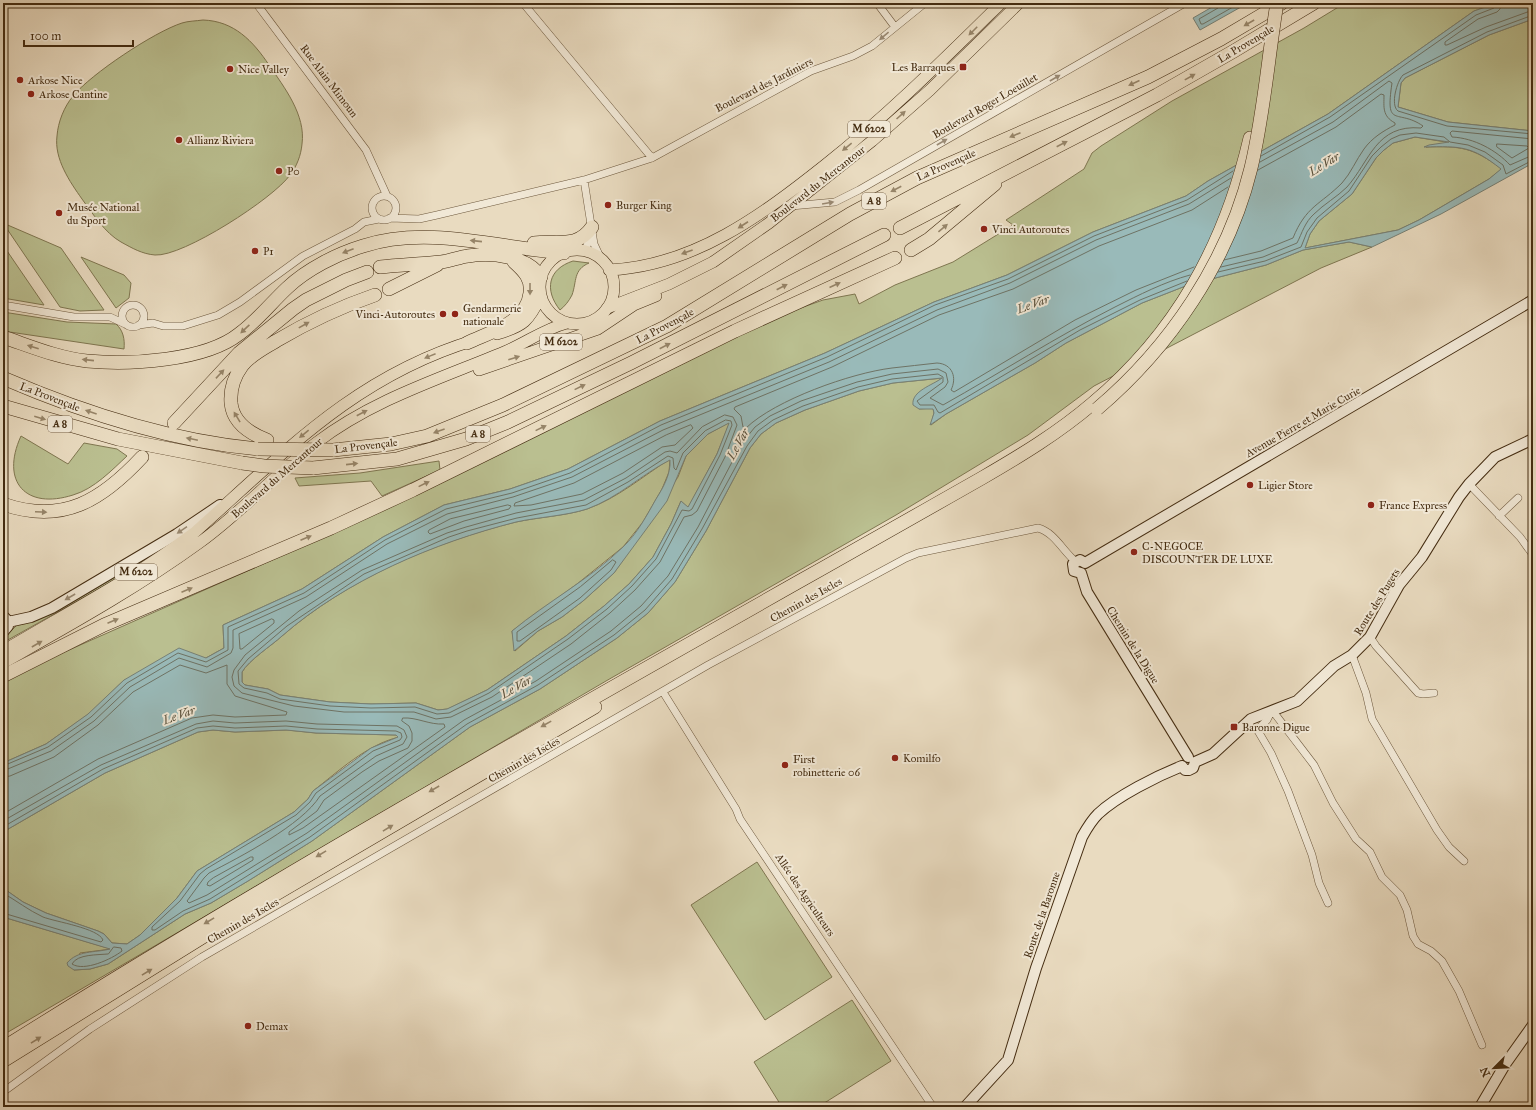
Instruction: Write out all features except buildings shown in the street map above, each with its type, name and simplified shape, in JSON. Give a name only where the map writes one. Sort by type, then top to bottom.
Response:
[{"type":"highway","points":[[3,1048],[201,926],[349,838],[530,733],[988,475],[1025,453],[1094,407],[1156,339],[1199,277],[1215,245],[1228,214],[1242,171],[1250,138],[1269,3]]},
{"type":"highway","points":[[3,1061],[206,935],[756,614],[1016,466],[1131,378],[1163,343],[1200,289],[1216,261],[1233,222],[1252,162],[1261,114],[1277,3]]},
{"type":"highway","name":"La Provençale","points":[[3,378],[54,399],[129,423],[200,441],[263,445],[300,451],[333,450],[391,444],[428,436],[510,402],[667,326],[850,214],[917,178],[1148,77],[1222,39],[1282,3]]},
{"type":"highway","name":"La Provençale","points":[[900,228],[1157,95],[1234,52],[1314,3]]},
{"type":"highway","points":[[911,250],[930,239],[1015,168]]},
{"type":"highway","points":[[512,252],[541,242],[577,241],[584,237],[592,227]]},
{"type":"highway","name":"La Provençale","points":[[3,406],[118,439],[264,466],[313,468],[397,459],[437,449],[508,422],[630,363],[884,235]]},
{"type":"highway","points":[[3,337],[62,356],[87,361],[144,361],[194,354],[229,342],[240,334],[296,280],[335,256],[376,242],[408,238],[476,241],[512,252],[538,272],[541,277]]},
{"type":"highway","points":[[467,343],[504,326],[517,318],[525,309],[530,296],[530,282],[512,252]]},
{"type":"highway","points":[[380,267],[443,262],[470,256],[512,252],[564,253]]},
{"type":"highway","points":[[3,676],[104,625],[331,528],[735,332],[895,258]]},
{"type":"highway","points":[[389,289],[443,262]]},
{"type":"highway","points":[[174,423],[239,353],[293,309],[306,300],[346,280],[367,272]]},
{"type":"highway","points":[[263,445],[237,419],[231,407],[230,396],[232,385],[242,366],[267,346],[320,316],[375,295]]},
{"type":"highway","points":[[3,504],[34,512],[51,513],[66,510],[103,494],[124,476],[142,457]]},
{"type":"main road","name":"Boulevard du Mercantour","points":[[609,270],[651,264],[696,249],[723,237],[762,213],[860,137],[919,85],[1001,3]]},
{"type":"main road","name":"Boulevard du Mercantour","points":[[607,308],[669,284],[713,262],[789,207],[878,136],[930,90],[1019,3]]},
{"type":"main road","points":[[582,251],[601,259],[609,270],[613,279],[614,289],[607,308],[600,317],[590,322],[578,324],[567,323],[553,316],[544,304],[541,296],[541,277],[546,266],[554,258],[564,253],[582,251]]},
{"type":"main road","name":"M 6202","points":[[397,396],[598,329],[634,305],[675,288],[713,262]]},
{"type":"main road","name":"Boulevard du Mercantour","points":[[3,651],[162,556],[194,533],[295,441],[358,395],[406,367],[467,343],[517,328],[524,324],[534,312],[541,296]]},
{"type":"main road","name":"Avenue Pierre et Marie Curie","points":[[1080,562],[1533,300]]},
{"type":"main road","name":"Boulevard du Mercantour","points":[[3,663],[114,599],[174,562],[212,534],[315,444],[352,418],[397,396],[513,348],[551,327],[567,323]]},
{"type":"main road","name":"Route des Pugets","points":[[1187,761],[1213,754],[1251,719],[1297,701],[1334,666],[1352,655],[1370,637],[1399,585],[1422,557],[1459,497],[1469,484],[1495,457],[1533,438]]},
{"type":"main road","points":[[3,632],[7,629],[4,618],[31,617],[52,608],[176,534],[238,494]]},
{"type":"main road","name":"Chemin de la Digue","points":[[1080,562],[1086,568],[1081,573],[1087,592],[1170,728],[1187,761]]},
{"type":"main road","name":"Route de la Baronne","points":[[965,1107],[1008,1060],[1049,931],[1082,837],[1089,824],[1099,813],[1127,794],[1187,761]]},
{"type":"main road","points":[[1480,1107],[1506,1063],[1533,1025]]},
{"type":"street","name":"Rue Alain Mimoun","points":[[256,3],[366,150],[387,196]]},
{"type":"street","points":[[523,3],[652,158]]},
{"type":"street","points":[[877,3],[895,27]]},
{"type":"street","name":"Boulevard des Jardiniers","points":[[390,218],[411,219],[437,215],[584,180],[652,158],[783,85],[811,71],[863,52],[925,3]]},
{"type":"street","name":"Boulevard Roger Loeuillet","points":[[789,207],[835,202],[859,190],[1184,3]]},
{"type":"street","name":"Rue Alain Mimoun","points":[[376,198],[378,176]]},
{"type":"street","points":[[584,180],[594,244],[601,259]]},
{"type":"street","points":[[3,306],[74,316],[110,317],[130,327],[153,323],[163,326],[183,326],[218,315],[240,302],[302,256],[355,229],[364,222],[376,198],[387,196],[394,200],[396,207],[395,214],[390,218],[364,222]]},
{"type":"street","points":[[396,207],[411,219]]},
{"type":"street","points":[[372,208],[374,214],[379,219]]},
{"type":"street","points":[[582,251],[588,241],[592,227]]},
{"type":"street","points":[[110,317],[127,307],[137,306],[153,323]]},
{"type":"street","points":[[125,324],[122,314],[127,307]]},
{"type":"street","points":[[139,325],[144,317],[143,311]]},
{"type":"street","points":[[1469,484],[1520,537],[1533,555]]},
{"type":"street","points":[[1499,516],[1518,498]]},
{"type":"street","name":"Chemin des Iscles","points":[[3,1092],[90,1029],[202,958],[715,662],[906,558],[918,553],[1038,528],[1050,534],[1080,562]]},
{"type":"street","points":[[1370,637],[1376,646],[1418,693],[1434,693]]},
{"type":"street","points":[[1352,655],[1366,693],[1372,719],[1437,830],[1449,847],[1464,861]]},
{"type":"street","name":"Allée des Agriculteurs","points":[[663,692],[736,809],[740,819],[933,1107]]},
{"type":"street","points":[[1272,710],[1268,720],[1259,728],[1258,731],[1271,753],[1288,791],[1312,855],[1316,876],[1328,903]]},
{"type":"street","points":[[1272,710],[1314,765],[1333,802],[1356,839],[1370,852],[1382,877],[1400,895],[1407,910],[1413,936],[1418,944],[1431,951],[1442,961],[1459,991],[1482,1045]]},
{"type":"green space","points":[[1345,3],[1497,3],[1474,11],[1328,114],[1208,181],[1186,196],[1093,232],[1007,275],[934,302],[825,353],[660,421],[568,469],[510,489],[444,505],[383,537],[302,589],[223,625],[224,648],[206,658],[124,680],[89,714],[46,744],[3,763],[3,683],[35,665],[288,553],[770,319],[823,300],[855,294],[859,304],[895,285],[953,262],[1013,225],[1006,220],[1084,169],[1092,153],[1101,146],[1172,101],[1304,28]]},
{"type":"green space","points":[[1533,19],[1533,131],[1448,122],[1398,107],[1401,83],[1405,78],[1489,35]]},
{"type":"green space","name":"Allianz Riviera","points":[[203,20],[214,21],[233,28],[249,40],[263,56],[287,92],[297,112],[301,123],[302,133],[301,152],[297,164],[290,175],[281,185],[248,211],[206,237],[186,247],[168,253],[155,255],[146,253],[121,242],[110,234],[95,217],[77,192],[60,162],[57,136],[60,120],[64,110],[73,96],[108,66],[140,44],[170,28],[184,22]]},
{"type":"green space","points":[[1415,137],[1452,143],[1426,147],[1466,149],[1482,156],[1502,169],[1489,179],[1419,220],[1398,230],[1305,248],[1310,234],[1319,221],[1352,194],[1376,158],[1393,143]]},
{"type":"green space","points":[[3,223],[61,248],[104,310],[80,311],[60,307]]},
{"type":"green space","points":[[1349,242],[1372,247],[1321,268],[1094,386],[1028,435],[896,515],[606,681],[3,1035],[3,917],[111,949],[80,953],[74,970],[90,969],[108,964],[185,914],[211,903],[312,841],[470,727],[540,689],[617,638],[648,613],[675,582],[706,531],[750,448],[761,434],[776,423],[805,410],[859,391],[893,383],[943,378],[925,389],[919,409],[933,408],[934,413],[931,425],[946,414],[1035,363],[1066,343],[1142,303],[1188,285],[1266,265],[1303,250]]},
{"type":"green space","points":[[3,245],[44,305],[3,298]]},
{"type":"green space","points":[[81,257],[124,275],[131,283],[129,298],[116,308]]},
{"type":"green space","points":[[573,261],[589,263],[580,269],[576,276],[572,295],[560,310],[552,295],[550,288],[551,281],[558,269]]},
{"type":"green space","points":[[3,312],[67,322],[116,324],[123,335],[124,349],[3,331]]},
{"type":"green space","points":[[730,422],[717,454],[688,508],[681,501],[671,524],[653,557],[629,584],[566,636],[487,690],[448,709],[438,710],[416,703],[371,704],[330,702],[280,695],[268,689],[245,685],[242,683],[242,672],[245,667],[255,658],[307,616],[334,597],[363,581],[423,552],[485,530],[516,522],[587,509],[620,493],[670,459],[669,472],[662,489],[643,522],[623,547],[577,584],[512,631],[515,651],[538,631],[562,617],[583,601],[614,573],[678,477],[686,456],[708,434]]},
{"type":"green space","points":[[21,436],[68,464],[84,443],[117,449],[127,456],[95,484],[81,492],[56,499],[42,499],[30,495],[22,488],[16,479],[14,467],[15,452]]},
{"type":"green space","points":[[439,461],[440,470],[382,496],[371,481],[299,486],[295,478],[360,473]]},
{"type":"green space","points":[[181,538],[113,581],[6,641],[4,638],[17,625]]},
{"type":"green space","points":[[213,730],[235,732],[287,730],[316,733],[396,735],[399,737],[364,752],[313,791],[308,799],[294,812],[197,871],[177,898],[140,935],[127,944],[112,943],[104,934],[46,913],[23,902],[3,888],[3,832],[105,773],[198,732]]},
{"type":"green space","points":[[757,862],[832,977],[765,1020],[691,905]]},
{"type":"green space","points":[[852,1000],[891,1061],[818,1107],[782,1107],[754,1062]]},
{"type":"water","points":[[1219,3],[1248,3],[1200,30],[1193,18]]},
{"type":"water","name":"Le Var","points":[[1497,3],[1533,3],[1533,19],[1489,35],[1405,78],[1401,83],[1398,107],[1448,122],[1533,131],[1533,163],[1441,214],[1372,247],[1349,242],[1303,250],[1266,265],[1188,285],[1142,303],[1066,343],[930,425],[934,413],[933,409],[919,409],[913,405],[913,400],[919,392],[942,378],[893,383],[859,391],[805,410],[776,423],[761,434],[750,448],[706,531],[675,582],[648,613],[617,638],[540,689],[470,727],[312,841],[211,903],[185,914],[108,964],[90,969],[74,970],[68,966],[67,963],[71,959],[81,954],[110,949],[3,917],[3,888],[23,902],[46,913],[104,934],[112,943],[127,944],[140,935],[177,898],[197,871],[294,812],[308,799],[313,791],[371,748],[398,737],[396,735],[316,733],[286,730],[235,732],[213,730],[198,732],[105,773],[3,832],[3,763],[46,744],[88,714],[124,680],[179,648],[206,658],[224,648],[223,625],[302,589],[383,537],[444,505],[510,489],[568,469],[660,421],[825,353],[934,302],[1007,275],[1093,232],[1186,196],[1208,181],[1328,114],[1474,11]],"holes":[[[1415,137],[1449,142],[1424,147],[1457,147],[1466,149],[1491,161],[1501,169],[1489,179],[1419,220],[1398,230],[1305,248],[1310,234],[1319,221],[1352,194],[1376,158],[1393,143]],[[729,423],[717,454],[688,507],[681,501],[671,524],[653,557],[629,584],[566,636],[487,690],[447,709],[438,710],[416,703],[371,704],[330,702],[280,695],[268,689],[245,685],[242,682],[242,672],[245,667],[255,658],[307,616],[363,581],[392,566],[423,553],[485,531],[516,522],[587,509],[609,499],[670,460],[668,476],[664,486],[633,536],[597,570],[525,620],[512,631],[514,651],[538,631],[562,617],[583,601],[614,573],[667,501],[686,456],[708,434]]]},
{"type":"place","name":"Les Barraques","points":[[963,67]]},
{"type":"place","name":"Nice Valley","points":[[230,69]]},
{"type":"place","name":"Arkose Nice","points":[[20,80]]},
{"type":"place","name":"Arkose Cantine","points":[[31,94]]},
{"type":"place","name":"Allianz Riviera","points":[[179,140]]},
{"type":"place","name":"P0","points":[[279,171]]},
{"type":"place","name":"Burger King","points":[[608,205]]},
{"type":"place","name":"Musée National du Sport","points":[[59,213]]},
{"type":"place","name":"Vinci Autoroutes","points":[[984,229]]},
{"type":"place","name":"P1","points":[[255,251]]},
{"type":"place","name":"Vinci-Autoroutes","points":[[443,314]]},
{"type":"place","name":"Gendarmerie nationale","points":[[455,314]]},
{"type":"place","name":"Ligier Store","points":[[1250,485]]},
{"type":"place","name":"France Express","points":[[1371,505]]},
{"type":"place","name":"C-NEGOCE DISCOUNTER DE LUXE","points":[[1134,552]]},
{"type":"place","name":"Baronne Digue","points":[[1234,727]]},
{"type":"place","name":"Komilfo","points":[[895,758]]},
{"type":"place","name":"First robinetterie 06","points":[[785,765]]},
{"type":"place","name":"Demax","points":[[248,1026]]}]
